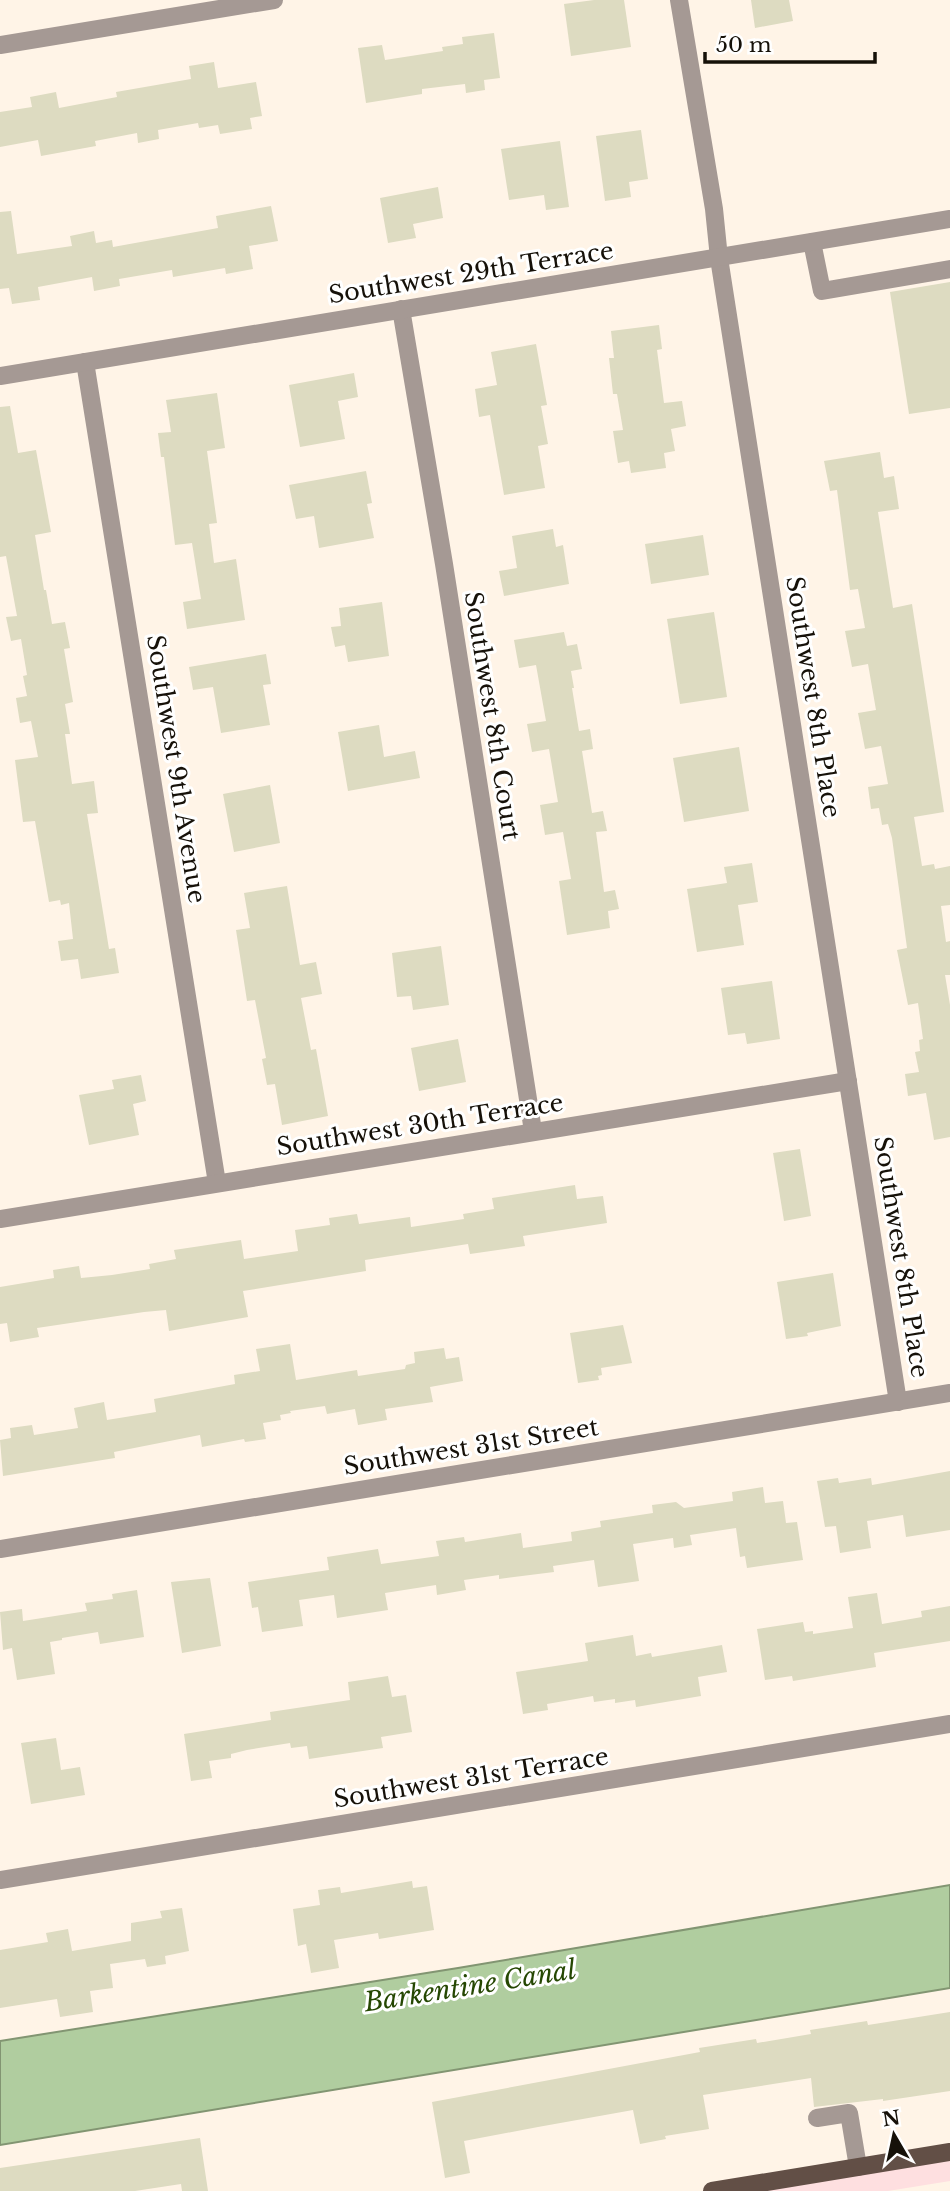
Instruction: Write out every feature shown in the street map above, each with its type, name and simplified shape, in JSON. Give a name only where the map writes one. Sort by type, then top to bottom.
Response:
[{"type":"main road","points":[[712,2191],[950,2152]]},
{"type":"street","points":[[0,45],[274,0]]},
{"type":"street","name":"Southwest 8th Place","points":[[679,0],[714,209],[719,258],[898,1402]]},
{"type":"street","name":"Southwest 29th Terrace","points":[[0,376],[950,219]]},
{"type":"street","points":[[812,242],[821,291],[950,269]]},
{"type":"street","name":"Southwest 8th Court","points":[[401,309],[533,1131]]},
{"type":"street","name":"Southwest 9th Avenue","points":[[85,362],[217,1183]]},
{"type":"street","name":"Southwest 30th Terrace","points":[[0,1219],[848,1081]]},
{"type":"street","name":"Southwest 31st Street","points":[[0,1549],[950,1394]]},
{"type":"street","name":"Southwest 31st Terrace","points":[[0,1880],[950,1724]]},
{"type":"street","points":[[817,2119],[849,2113],[859,2167]]},
{"type":"shaded area","points":[[950,2160],[950,2181],[888,2191],[763,2191]]},
{"type":"water","name":"Barkentine Canal","points":[[950,1885],[950,1988],[0,2145],[0,2041],[458,1968]]},
{"type":"building","points":[[624,0],[631,47],[571,56],[564,4]]},
{"type":"building","points":[[751,0],[789,0],[793,21],[755,28]]},
{"type":"building","points":[[494,33],[500,78],[484,80],[485,90],[466,93],[465,84],[422,89],[422,94],[366,103],[358,48],[382,45],[385,60],[443,51],[442,47],[463,44],[462,37]]},
{"type":"building","points":[[214,62],[218,88],[256,82],[262,116],[250,118],[252,129],[220,134],[218,125],[199,128],[198,123],[158,130],[159,139],[138,143],[137,133],[95,141],[96,146],[41,156],[38,140],[0,147],[0,112],[32,107],[30,97],[56,92],[59,108],[117,97],[116,92],[191,79],[189,66]]},
{"type":"building","points":[[641,130],[648,179],[629,182],[631,197],[605,201],[596,136]]},
{"type":"building","points":[[560,141],[569,207],[546,210],[544,195],[509,200],[501,149]]},
{"type":"building","points":[[438,187],[443,218],[413,224],[416,238],[388,243],[380,198]]},
{"type":"building","points":[[271,206],[278,241],[249,246],[253,269],[226,274],[225,268],[173,277],[172,270],[119,279],[120,286],[94,291],[92,277],[38,287],[40,300],[12,304],[9,288],[0,289],[0,212],[11,211],[17,254],[72,246],[70,236],[94,231],[96,243],[112,240],[113,247],[218,228],[216,216]]},
{"type":"building","points":[[950,282],[950,408],[909,414],[890,292]]},
{"type":"building","points":[[659,325],[662,349],[657,350],[664,403],[682,401],[686,426],[671,429],[675,451],[664,453],[666,468],[631,473],[629,461],[618,463],[613,431],[623,430],[617,394],[613,394],[609,358],[614,358],[611,331]]},
{"type":"building","points":[[536,344],[547,405],[541,406],[548,444],[538,446],[545,488],[504,495],[490,415],[479,417],[475,389],[497,385],[491,352]]},
{"type":"building","points":[[354,373],[358,397],[338,401],[345,439],[300,447],[289,385]]},
{"type":"building","points":[[217,393],[225,448],[207,451],[217,523],[209,524],[214,563],[236,559],[245,620],[187,629],[183,602],[201,599],[192,543],[175,545],[164,457],[161,457],[158,433],[171,432],[166,400]]},
{"type":"building","points":[[10,406],[18,453],[36,450],[51,532],[35,535],[44,590],[52,624],[65,622],[70,648],[64,649],[73,702],[65,704],[70,734],[65,734],[72,784],[94,781],[98,813],[87,814],[109,949],[115,948],[119,973],[81,979],[78,959],[61,961],[58,941],[73,939],[69,903],[61,905],[60,900],[49,902],[35,821],[23,822],[15,760],[38,757],[31,721],[20,723],[16,698],[27,696],[23,676],[27,675],[21,639],[11,641],[6,617],[17,616],[6,556],[0,557],[0,407]]},
{"type":"building","points":[[880,452],[884,478],[894,476],[899,509],[878,512],[893,608],[912,604],[944,812],[914,817],[922,866],[934,864],[935,869],[950,866],[950,905],[941,906],[946,942],[950,941],[950,975],[945,975],[950,1005],[950,1137],[934,1140],[926,1093],[908,1096],[905,1074],[919,1072],[915,1052],[920,1051],[919,1040],[923,1039],[918,1003],[908,1005],[897,950],[907,948],[892,838],[888,824],[882,825],[879,808],[871,809],[868,787],[888,784],[881,746],[865,749],[858,713],[876,710],[868,664],[852,667],[845,631],[865,628],[858,589],[850,590],[837,490],[830,491],[824,461]]},
{"type":"building","points":[[366,471],[372,503],[367,504],[374,538],[319,548],[314,516],[296,519],[289,485]]},
{"type":"building","points":[[553,529],[556,547],[563,545],[569,584],[504,596],[499,571],[517,568],[512,536]]},
{"type":"building","points":[[703,535],[709,575],[651,584],[645,544]]},
{"type":"building","points":[[382,602],[389,656],[348,662],[345,645],[335,647],[331,627],[341,626],[339,608]]},
{"type":"building","points":[[714,612],[727,697],[680,704],[667,619]]},
{"type":"building","points":[[564,632],[567,646],[577,644],[582,669],[571,671],[572,688],[579,731],[590,729],[593,749],[582,751],[592,813],[603,811],[607,831],[596,832],[604,892],[615,890],[619,909],[608,911],[610,928],[567,935],[559,881],[571,879],[563,832],[545,835],[540,805],[558,802],[549,749],[532,752],[527,724],[546,721],[536,665],[519,668],[514,640]]},
{"type":"building","points":[[266,654],[271,684],[263,685],[270,725],[221,733],[213,687],[193,690],[189,667]]},
{"type":"building","points":[[379,725],[384,757],[415,751],[420,778],[348,791],[338,732]]},
{"type":"building","points":[[739,747],[749,811],[684,822],[673,758]]},
{"type":"building","points":[[270,785],[280,843],[234,852],[223,794]]},
{"type":"building","points":[[752,863],[758,902],[738,905],[744,945],[697,952],[687,889],[727,883],[724,867]]},
{"type":"building","points":[[287,886],[300,965],[316,962],[322,994],[301,998],[311,1050],[316,1049],[328,1116],[282,1125],[275,1084],[267,1085],[262,1059],[266,1058],[255,1000],[247,1001],[236,930],[250,928],[244,893]]},
{"type":"building","points":[[441,946],[449,1005],[413,1010],[411,996],[397,997],[392,953]]},
{"type":"building","points":[[772,981],[780,1039],[747,1044],[745,1033],[728,1035],[721,988]]},
{"type":"building","points":[[458,1039],[466,1082],[419,1091],[411,1048]]},
{"type":"building","points":[[141,1075],[146,1101],[133,1104],[139,1135],[89,1145],[79,1095],[114,1089],[112,1080]]},
{"type":"building","points":[[800,1149],[811,1216],[784,1221],[773,1153]]},
{"type":"building","points":[[575,1185],[577,1199],[603,1196],[607,1223],[523,1236],[525,1246],[470,1254],[468,1244],[365,1260],[366,1271],[243,1291],[248,1317],[169,1331],[166,1310],[144,1312],[37,1328],[39,1337],[10,1342],[7,1323],[0,1324],[0,1287],[54,1278],[53,1270],[79,1266],[81,1278],[150,1269],[149,1264],[176,1259],[174,1250],[241,1240],[244,1259],[298,1251],[295,1230],[330,1225],[329,1218],[357,1214],[359,1224],[410,1217],[411,1227],[464,1219],[463,1214],[494,1209],[492,1198]]},
{"type":"building","points":[[833,1273],[841,1326],[807,1333],[808,1336],[786,1339],[777,1282]]},
{"type":"building","points":[[623,1325],[632,1363],[601,1368],[602,1375],[598,1376],[599,1380],[578,1383],[570,1333]]},
{"type":"building","points":[[290,1344],[296,1380],[357,1370],[358,1376],[405,1369],[406,1365],[415,1363],[414,1352],[444,1348],[446,1359],[459,1357],[463,1381],[430,1387],[433,1402],[385,1409],[387,1420],[358,1425],[355,1409],[327,1414],[325,1406],[290,1411],[291,1413],[280,1415],[281,1420],[263,1423],[266,1439],[245,1442],[244,1439],[202,1447],[200,1435],[114,1452],[115,1458],[3,1476],[0,1440],[11,1438],[10,1428],[32,1425],[34,1435],[78,1428],[74,1408],[104,1402],[107,1420],[156,1412],[154,1399],[235,1384],[234,1375],[260,1371],[256,1349]]},
{"type":"building","points":[[950,1471],[950,1530],[906,1537],[903,1515],[867,1521],[871,1548],[840,1553],[836,1526],[825,1527],[817,1481],[838,1478],[839,1483],[871,1478],[872,1485]]},
{"type":"building","points":[[763,1487],[765,1503],[783,1501],[786,1523],[797,1522],[803,1560],[747,1568],[745,1556],[740,1557],[736,1528],[690,1535],[692,1545],[674,1548],[673,1538],[633,1544],[639,1581],[598,1587],[594,1560],[553,1566],[554,1572],[499,1579],[499,1575],[464,1580],[466,1590],[437,1595],[436,1585],[385,1593],[388,1610],[337,1618],[334,1595],[299,1600],[303,1626],[262,1632],[258,1607],[252,1608],[248,1582],[329,1570],[327,1557],[378,1549],[381,1564],[439,1556],[436,1541],[464,1537],[465,1542],[521,1533],[523,1548],[572,1541],[571,1532],[601,1527],[600,1521],[653,1513],[652,1505],[676,1502],[684,1508],[733,1501],[732,1492]]},
{"type":"building","points":[[210,1578],[221,1646],[182,1653],[171,1582]]},
{"type":"building","points":[[137,1590],[144,1637],[100,1644],[98,1632],[50,1642],[55,1674],[17,1680],[12,1648],[3,1650],[0,1612],[22,1609],[23,1621],[87,1611],[85,1603],[113,1599],[112,1594]]},
{"type":"building","points":[[877,1593],[882,1624],[922,1617],[921,1611],[950,1606],[950,1641],[874,1653],[876,1667],[793,1681],[792,1676],[765,1680],[757,1629],[803,1622],[805,1632],[813,1631],[813,1634],[853,1628],[848,1597]]},
{"type":"building","points":[[633,1635],[636,1656],[651,1653],[652,1657],[722,1645],[727,1672],[698,1677],[701,1696],[636,1707],[635,1700],[594,1702],[593,1696],[547,1704],[548,1710],[523,1714],[516,1672],[588,1661],[585,1643]]},
{"type":"building","points":[[388,1676],[392,1697],[406,1695],[412,1732],[381,1737],[383,1748],[309,1759],[307,1746],[291,1748],[290,1743],[247,1750],[231,1754],[231,1758],[209,1761],[212,1778],[191,1781],[184,1734],[271,1720],[270,1712],[350,1700],[348,1682]]},
{"type":"building","points":[[56,1738],[61,1770],[80,1767],[85,1795],[31,1804],[21,1743]]},
{"type":"building","points":[[412,1881],[413,1888],[427,1886],[434,1930],[379,1939],[378,1933],[334,1940],[339,1968],[311,1973],[306,1944],[298,1946],[293,1909],[320,1905],[318,1890],[340,1887],[341,1893]]},
{"type":"building","points":[[182,1908],[189,1951],[165,1956],[166,1964],[147,1967],[145,1959],[110,1964],[113,1988],[90,1991],[93,2012],[60,2017],[57,1999],[0,2008],[0,1950],[48,1942],[46,1933],[68,1929],[72,1951],[131,1941],[131,1923],[162,1918],[160,1911]]},
{"type":"building","points":[[950,2012],[950,2091],[883,2101],[814,2107],[811,2078],[703,2095],[709,2129],[665,2136],[666,2139],[640,2144],[633,2110],[538,2127],[464,2141],[470,2173],[445,2178],[432,2102],[700,2052],[699,2048],[756,2039],[757,2043],[811,2034],[810,2030],[867,2021],[868,2025]]},
{"type":"building","points":[[200,2138],[208,2191],[182,2191],[181,2184],[135,2191],[0,2191],[0,2168]]}]
